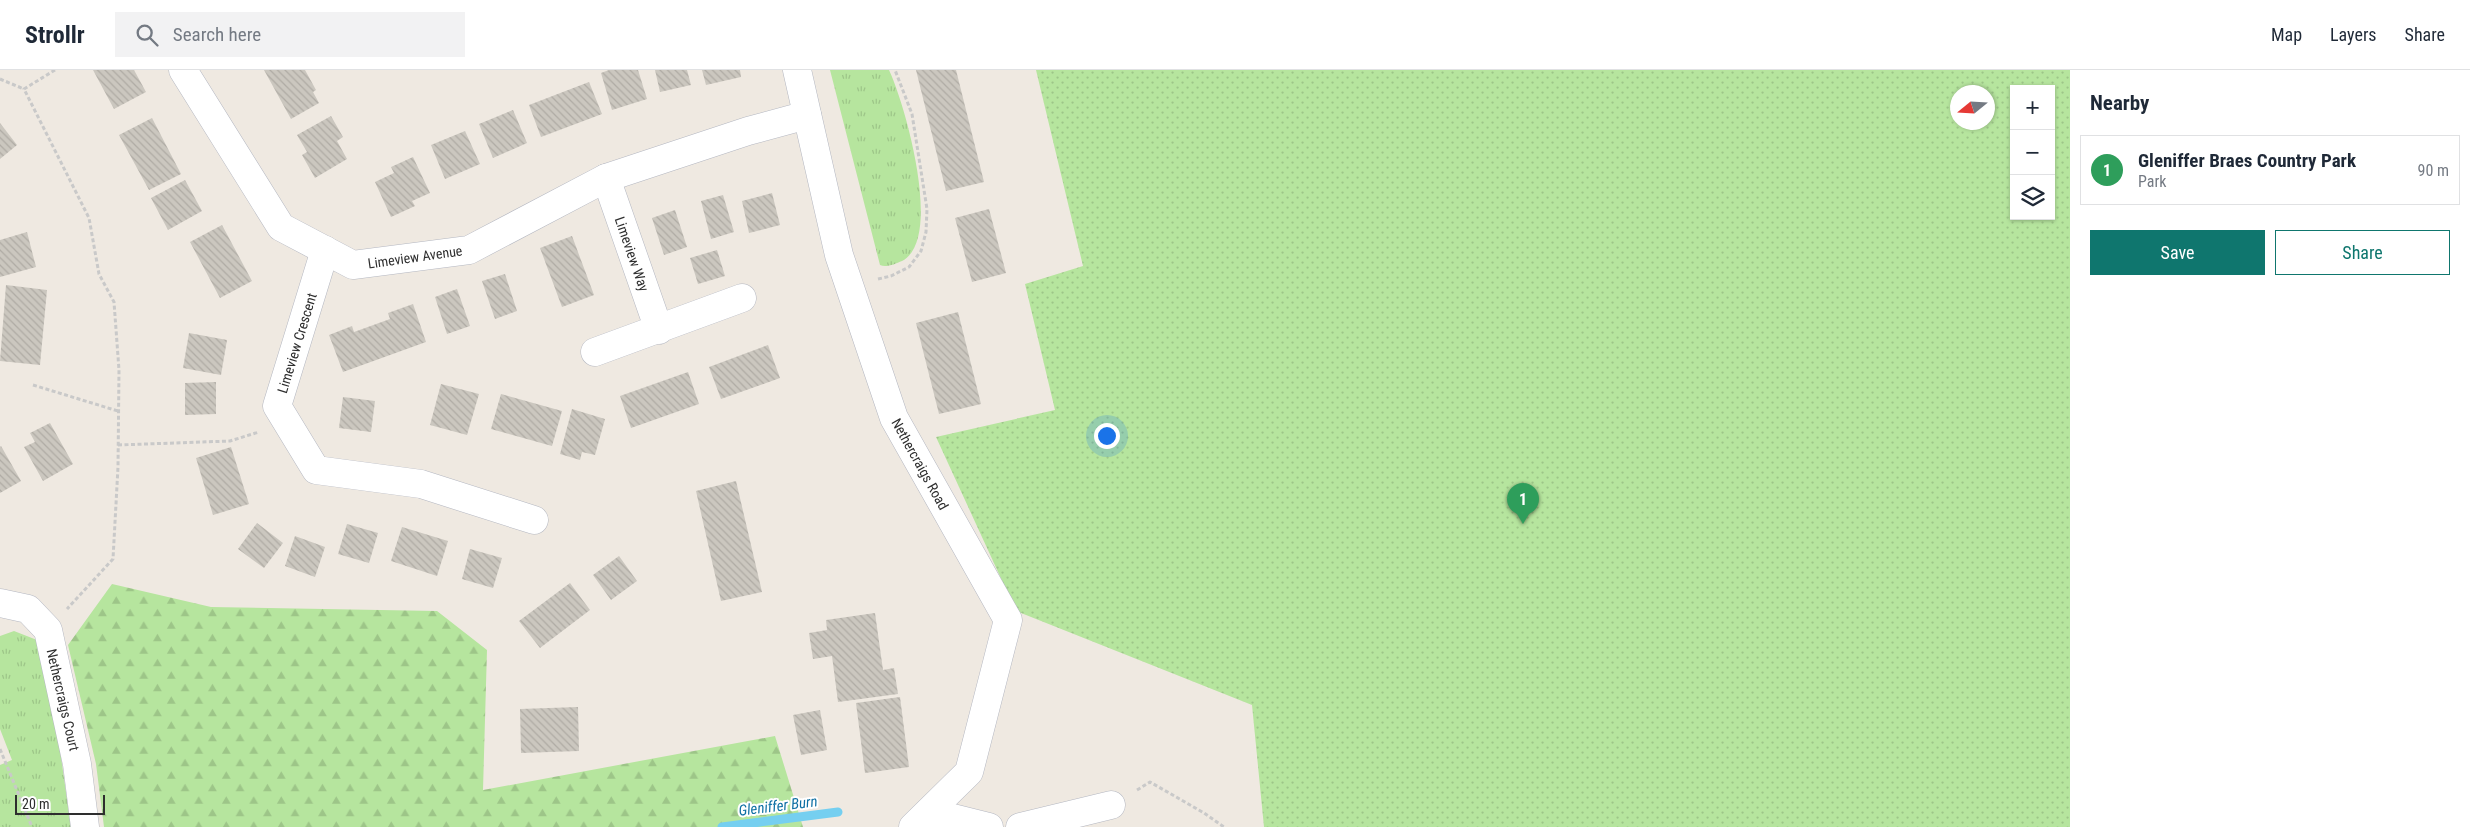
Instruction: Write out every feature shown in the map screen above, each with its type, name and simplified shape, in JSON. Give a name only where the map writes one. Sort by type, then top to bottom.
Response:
[{"type":"street","name":"Limeview Avenue","points":[[182,70],[281,227],[353,265],[469,250],[606,178],[748,131],[807,115]]},
{"type":"street","name":"Nethercraigs Road","points":[[797,70],[838,254],[894,418],[1008,620],[969,772],[921,819]]},
{"type":"street","name":"Limeview Way","points":[[606,178],[659,330]]},
{"type":"street","name":"Limeview Crescent","points":[[325,250],[277,406],[316,470],[421,484],[534,520]]},
{"type":"street","points":[[595,352],[742,298]]},
{"type":"street","name":"Nethercraigs Court","points":[[0,603],[28,609],[48,630],[78,764],[85,827]]},
{"type":"street","points":[[1020,827],[1111,805]]},
{"type":"street","points":[[921,819],[990,827]]},
{"type":"path","points":[[24,89],[55,70]]},
{"type":"path","points":[[849,286],[891,276],[909,267],[921,251],[926,232],[927,209],[912,114],[895,70]]},
{"type":"path","points":[[0,79],[24,89],[89,218],[99,274],[114,302],[119,370],[113,559],[48,630]]},
{"type":"path","points":[[33,385],[118,411]]},
{"type":"path","points":[[118,445],[230,441],[287,423]]},
{"type":"path","points":[[0,749],[32,827]]},
{"type":"path","points":[[1111,805],[1150,782],[1204,813],[1224,827]]},
{"type":"green space","points":[[830,70],[889,70],[904,111],[917,170],[921,200],[920,227],[914,248],[902,261],[894,264],[880,265]]},
{"type":"green space","points":[[1036,70],[2070,70],[2070,827],[1264,827],[1252,705],[1016,611],[936,437],[1055,410],[1025,284],[1083,266]]},
{"type":"green space","points":[[112,584],[211,607],[437,611],[487,650],[483,790],[775,736],[803,827],[104,827],[96,764],[68,645]]},
{"type":"green space","points":[[14,631],[37,640],[52,694],[71,827],[0,827],[0,765],[12,760],[0,729],[0,636]]},
{"type":"building","points":[[93,70],[134,70],[146,92],[114,109]]},
{"type":"building","points":[[264,70],[305,70],[316,90],[313,92],[319,103],[291,119]]},
{"type":"building","points":[[609,70],[638,70],[647,99],[612,110],[601,73]]},
{"type":"building","points":[[655,70],[687,70],[691,85],[660,92]]},
{"type":"building","points":[[702,70],[740,70],[741,77],[706,85]]},
{"type":"building","points":[[916,70],[956,70],[984,182],[946,191]]},
{"type":"building","points":[[589,82],[602,114],[541,137],[529,105]]},
{"type":"building","points":[[513,110],[527,143],[493,158],[479,124]]},
{"type":"building","points":[[331,116],[343,137],[337,141],[347,159],[315,178],[302,155],[307,152],[297,135]]},
{"type":"building","points":[[152,118],[181,174],[149,190],[119,135]]},
{"type":"building","points":[[0,123],[17,145],[0,159]]},
{"type":"building","points":[[465,131],[480,164],[445,179],[431,145]]},
{"type":"building","points":[[413,157],[430,193],[412,201],[415,206],[391,217],[375,182],[394,173],[391,167]]},
{"type":"building","points":[[185,180],[202,211],[168,230],[151,198]]},
{"type":"building","points":[[772,193],[780,225],[749,233],[742,201]]},
{"type":"building","points":[[723,195],[734,232],[711,239],[701,201]]},
{"type":"building","points":[[989,209],[1006,273],[972,282],[955,218]]},
{"type":"building","points":[[675,210],[687,247],[664,255],[652,218]]},
{"type":"building","points":[[222,225],[252,281],[220,298],[190,242]]},
{"type":"building","points":[[27,232],[36,267],[0,277],[0,240]]},
{"type":"building","points":[[572,236],[594,295],[562,307],[540,248]]},
{"type":"building","points":[[717,250],[725,276],[698,284],[690,258]]},
{"type":"building","points":[[505,274],[517,311],[495,319],[482,281]]},
{"type":"building","points":[[6,285],[47,290],[40,365],[0,361]]},
{"type":"building","points":[[457,289],[470,326],[447,334],[435,297]]},
{"type":"building","points":[[413,304],[426,342],[343,372],[329,335],[352,326],[354,332],[390,319],[388,313]]},
{"type":"building","points":[[958,312],[981,404],[939,414],[916,323]]},
{"type":"building","points":[[189,333],[227,340],[221,375],[183,368]]},
{"type":"building","points":[[768,345],[780,378],[721,399],[709,367]]},
{"type":"building","points":[[688,372],[699,404],[631,428],[620,396]]},
{"type":"building","points":[[216,382],[216,414],[185,415],[185,383]]},
{"type":"building","points":[[441,384],[479,394],[467,435],[430,425]]},
{"type":"building","points":[[501,394],[562,411],[552,446],[491,429]]},
{"type":"building","points":[[343,397],[375,401],[371,432],[339,428]]},
{"type":"building","points":[[572,409],[605,419],[595,455],[582,452],[580,460],[560,454]]},
{"type":"building","points":[[50,423],[73,464],[43,481],[24,447],[35,442],[30,433]]},
{"type":"building","points":[[0,447],[21,481],[0,493]]},
{"type":"building","points":[[231,447],[249,504],[213,515],[196,458]]},
{"type":"building","points":[[736,481],[762,592],[721,601],[696,491]]},
{"type":"building","points":[[257,523],[283,543],[264,568],[238,549]]},
{"type":"building","points":[[347,524],[378,533],[369,563],[338,554]]},
{"type":"building","points":[[402,527],[448,541],[437,576],[391,561]]},
{"type":"building","points":[[295,536],[325,547],[315,577],[285,566]]},
{"type":"building","points":[[470,549],[502,558],[493,588],[462,579]]},
{"type":"building","points":[[619,556],[637,581],[611,600],[593,575]]},
{"type":"building","points":[[570,583],[590,610],[540,648],[519,621]]},
{"type":"building","points":[[875,613],[883,670],[894,668],[898,694],[838,702],[832,656],[813,659],[809,633],[827,630],[826,620]]},
{"type":"building","points":[[900,697],[909,767],[865,773],[856,703]]},
{"type":"building","points":[[578,707],[579,751],[521,753],[520,709]]},
{"type":"building","points":[[820,710],[827,750],[801,755],[793,715]]},
{"type":"waterway","name":"Gleniffer Burn","points":[[722,827],[838,812]]},
{"type":"place","name":"Gleniffer Braes Country Park","points":[[1523,524]]}]
